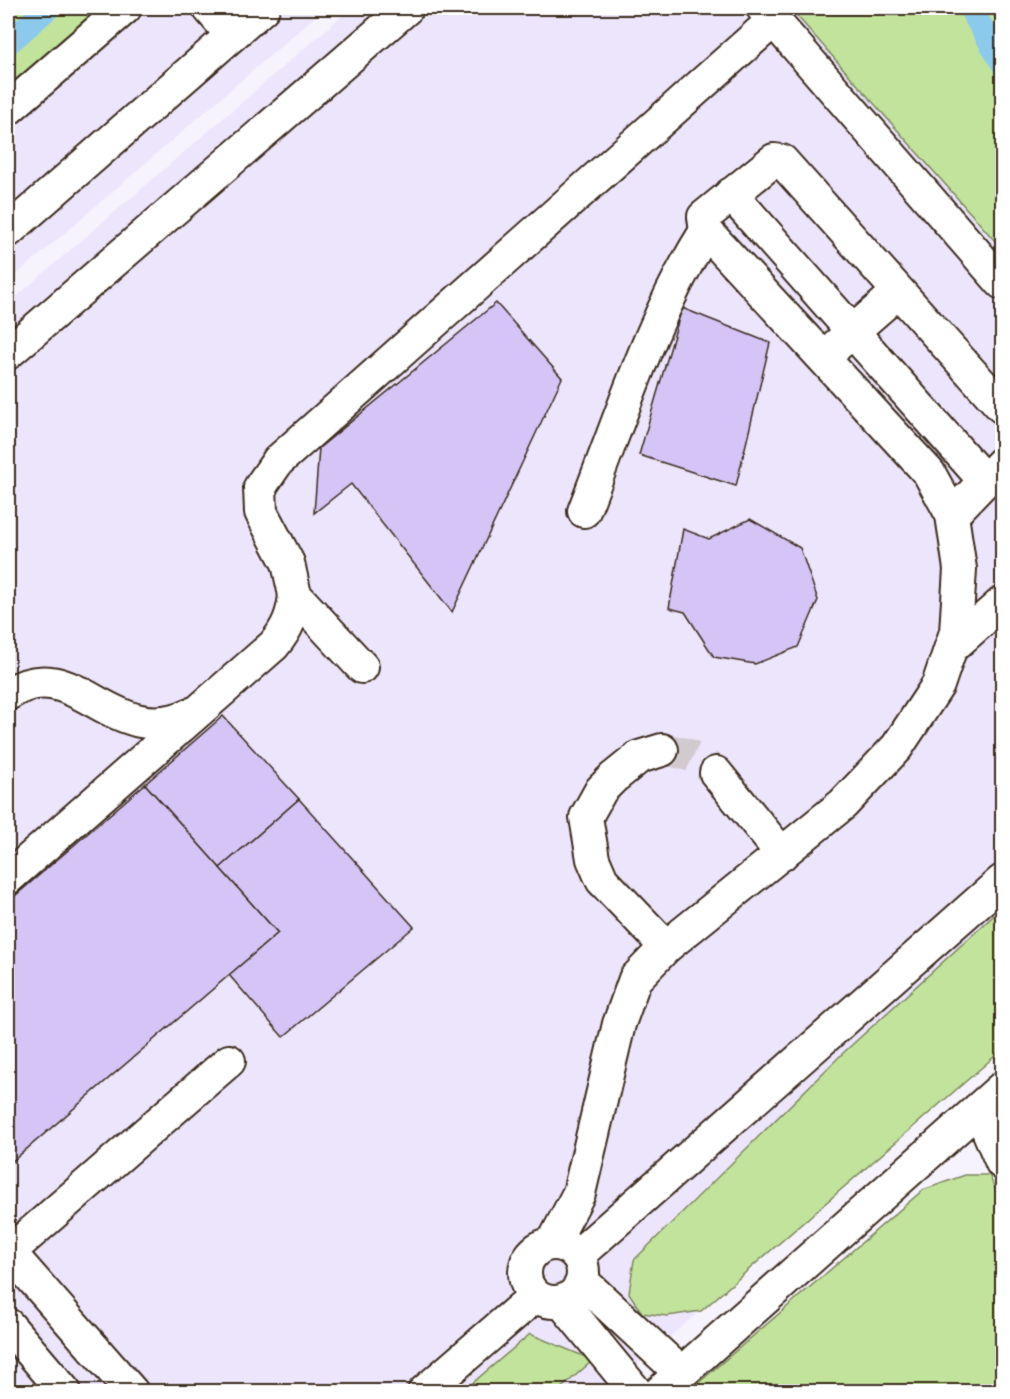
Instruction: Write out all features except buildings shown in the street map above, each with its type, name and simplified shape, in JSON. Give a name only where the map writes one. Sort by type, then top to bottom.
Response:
[{"type":"street","points":[[8,109],[125,8]]},
{"type":"street","points":[[209,8],[232,34]]},
{"type":"street","points":[[8,231],[263,8]]},
{"type":"street","points":[[8,353],[407,8]]},
{"type":"street","points":[[8,878],[274,645],[286,630],[293,614],[295,595],[288,563],[261,512],[261,487],[278,461],[768,14],[1002,283]]},
{"type":"street","points":[[636,1392],[562,1276],[579,1193],[626,997],[634,979],[666,947],[843,804],[897,747],[938,685],[956,632],[960,569],[952,515],[929,473],[706,231],[704,217],[774,160],[782,161],[1002,407]]},
{"type":"street","points":[[731,194],[852,332],[993,471],[952,515]]},
{"type":"street","points":[[584,511],[660,319],[684,266],[706,231]]},
{"type":"street","points":[[822,358],[898,292]]},
{"type":"street","points":[[295,595],[362,667]]},
{"type":"street","points":[[951,648],[1002,603]]},
{"type":"street","points":[[8,694],[27,685],[43,682],[58,684],[123,717],[141,723],[179,720],[200,710]]},
{"type":"street","points":[[662,750],[639,756],[613,778],[601,790],[586,817],[593,859],[602,880],[666,947]]},
{"type":"street","points":[[716,773],[782,855]]},
{"type":"street","points":[[424,1392],[562,1276],[1002,881]]},
{"type":"street","points":[[132,1392],[8,1253],[229,1061]]},
{"type":"street","points":[[562,1276],[671,1382],[1002,1088]]},
{"type":"street","points":[[979,1109],[1002,1163]]},
{"type":"street","points":[[8,1325],[65,1392]]},
{"type":"shaded area","points":[[107,8],[325,8],[8,282],[8,94]]},
{"type":"shaded area","points":[[351,8],[790,8],[1002,249],[1002,1050],[607,1391],[8,1391],[8,304]]},
{"type":"green space","points":[[8,8],[107,8],[8,94]]},
{"type":"green space","points":[[790,8],[990,8],[1002,30],[1002,249]]},
{"type":"green space","points":[[1002,908],[1002,1050],[701,1311],[667,1316],[642,1313],[629,1293],[634,1260],[843,1053]]},
{"type":"green space","points":[[965,1175],[989,1175],[1002,1204],[1002,1391],[689,1391],[923,1190]]},
{"type":"green space","points":[[530,1334],[593,1360],[558,1391],[462,1392]]},
{"type":"waterway","points":[[8,43],[48,8]]},
{"type":"waterway","points":[[970,8],[1002,62]]},
{"type":"tunnel","points":[[662,750],[692,756],[716,773]]}]
